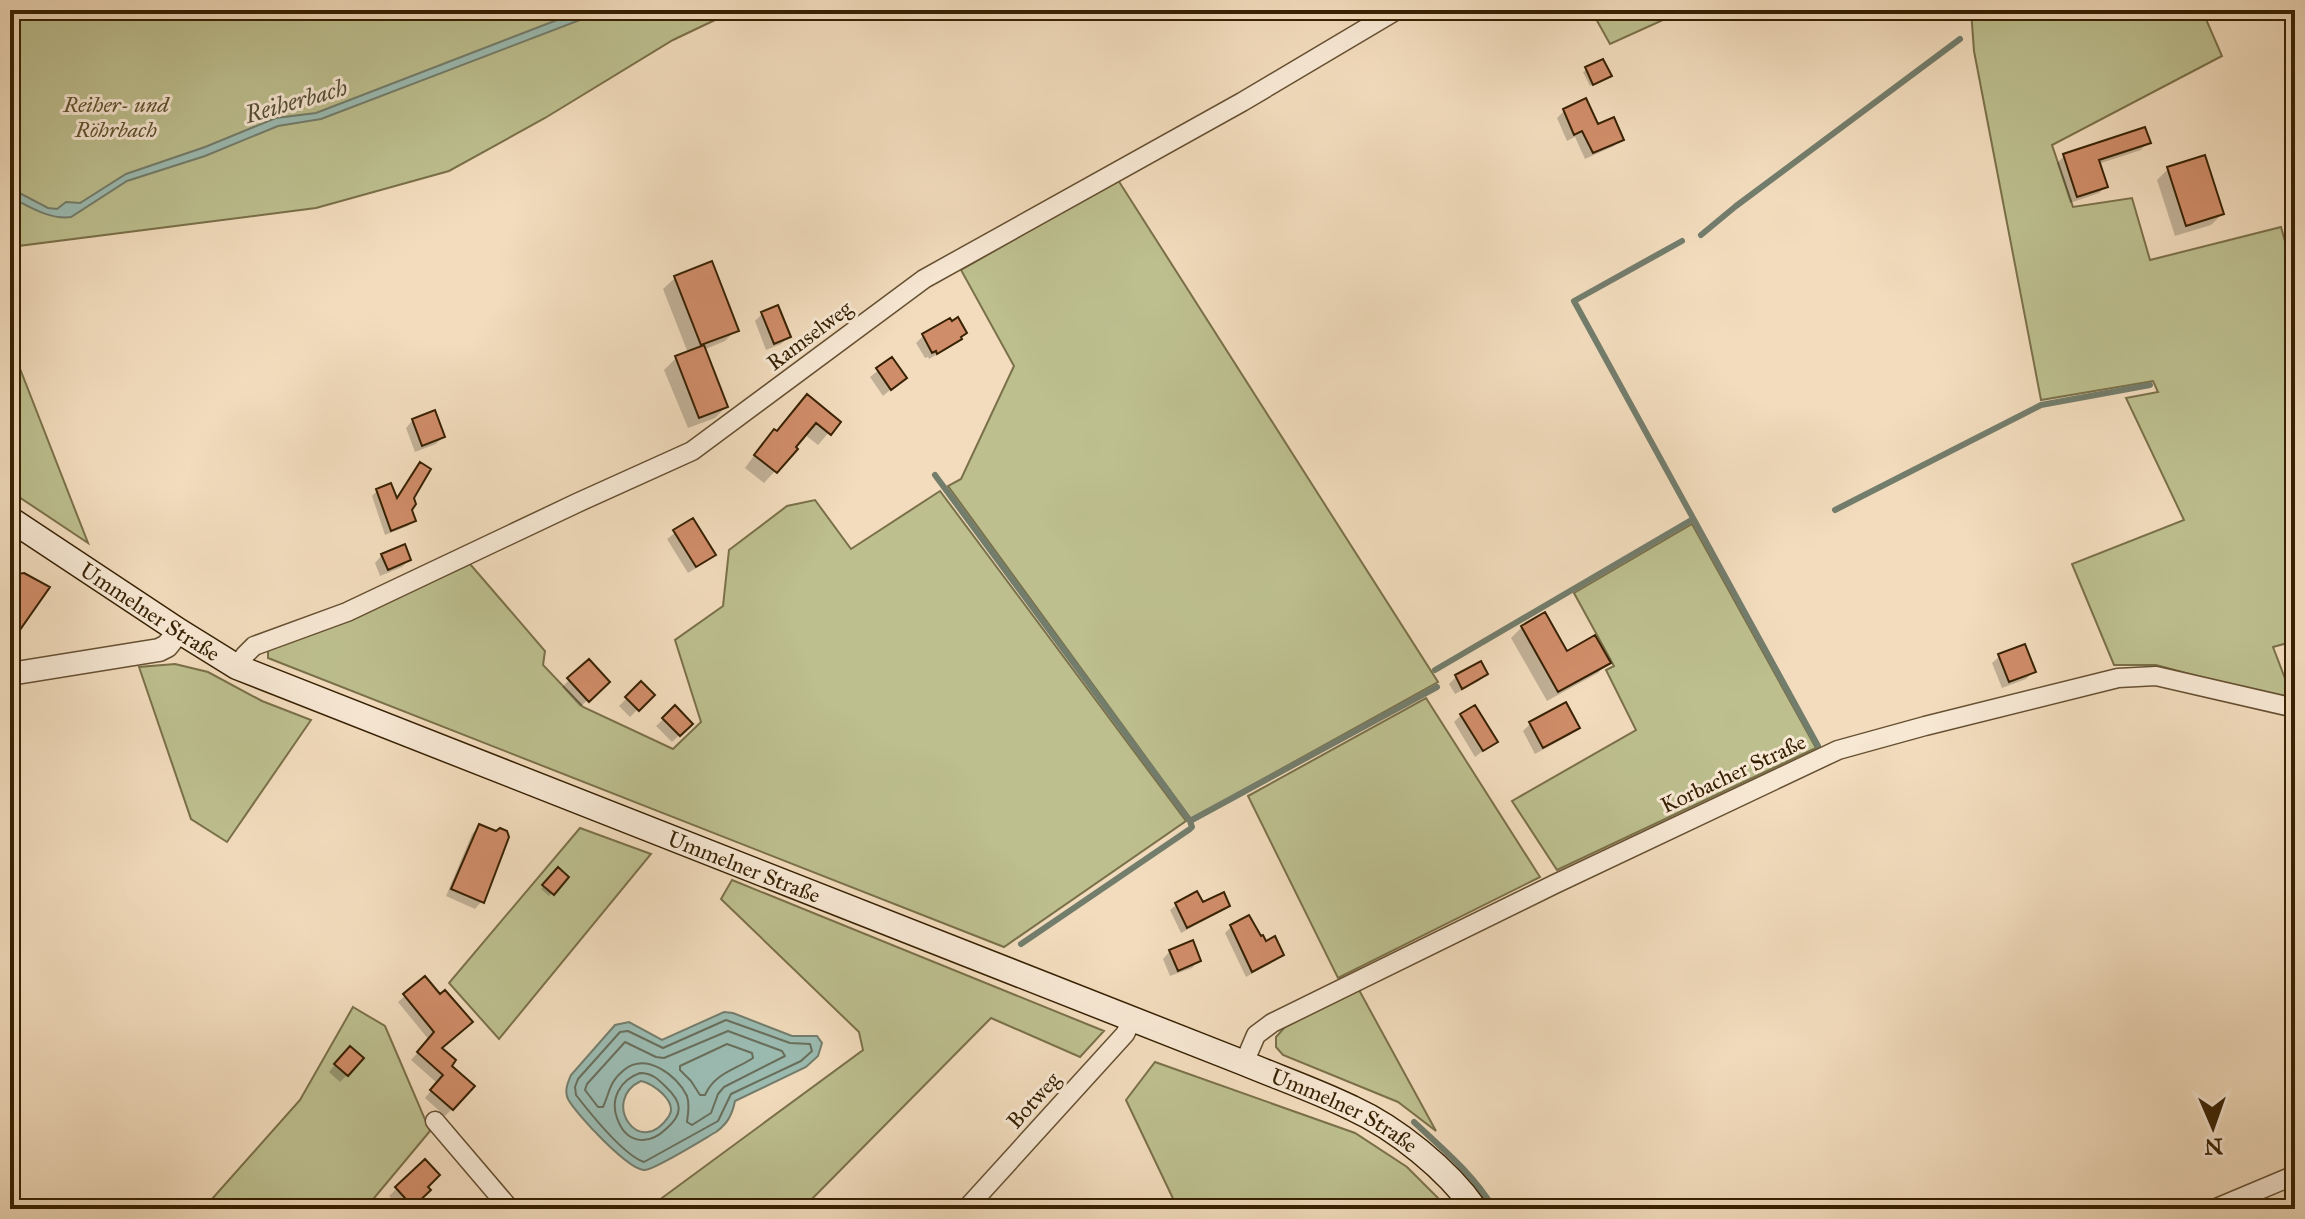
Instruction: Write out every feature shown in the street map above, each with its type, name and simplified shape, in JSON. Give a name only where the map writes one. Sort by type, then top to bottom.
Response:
[{"type":"main road","name":"Ummelner Straße","points":[[10,519],[237,667],[1355,1109],[1395,1134],[1449,1177],[1475,1209]]},
{"type":"street","name":"Ramselweg","points":[[237,667],[254,646],[347,612],[692,451],[924,279],[1242,102],[1397,10]]},
{"type":"street","points":[[10,674],[159,650],[167,646],[179,631]]},
{"type":"street","name":"Korbacher Straße","points":[[1244,1063],[1256,1035],[1272,1023],[1838,750],[2118,678],[2156,676],[2295,708]]},
{"type":"street","name":"Botweg","points":[[966,1209],[1125,1034],[1132,1020]]},
{"type":"street","points":[[435,1121],[510,1209]]},
{"type":"street","points":[[2214,1209],[2295,1175]]},
{"type":"green space","name":"Reiher- und Röhrbach","points":[[10,10],[736,10],[673,40],[545,118],[449,171],[316,208],[10,247]]},
{"type":"green space","points":[[1591,10],[1685,10],[1610,44]]},
{"type":"green space","points":[[1971,10],[2202,10],[2222,56],[2052,145],[2073,207],[2132,198],[2150,260],[2281,227],[2295,277],[2295,641],[2273,647],[2294,702],[2156,665],[2114,665],[2072,564],[2184,520],[2126,398],[2158,392],[2153,381],[2041,400],[1974,51]]},
{"type":"green space","points":[[1118,180],[1438,682],[1191,819],[948,486],[961,479],[1014,366],[961,270]]},
{"type":"green space","points":[[10,343],[88,543],[10,491]]},
{"type":"green space","points":[[940,491],[1186,821],[1004,947],[268,658],[271,646],[350,619],[470,564],[545,651],[543,665],[583,707],[673,749],[701,722],[675,640],[723,606],[729,550],[787,506],[815,500],[851,549]]},
{"type":"green space","points":[[1692,524],[1816,748],[1557,870],[1512,801],[1636,730],[1606,670],[1614,666],[1574,593]]},
{"type":"green space","points":[[175,664],[208,672],[262,701],[311,720],[227,842],[191,819],[139,667]]},
{"type":"green space","points":[[1426,698],[1540,877],[1338,978],[1248,796]]},
{"type":"green space","points":[[580,828],[651,854],[499,1039],[449,983]]},
{"type":"green space","points":[[732,880],[1104,1031],[1080,1057],[991,1018],[802,1209],[647,1209],[863,1050],[859,1032],[721,899]]},
{"type":"green space","points":[[1359,990],[1436,1131],[1398,1102],[1283,1055],[1276,1047],[1276,1037],[1285,1027]]},
{"type":"green space","points":[[353,1007],[385,1026],[430,1131],[365,1209],[203,1209],[300,1100]]},
{"type":"green space","points":[[1155,1062],[1355,1133],[1407,1167],[1449,1209],[1178,1209],[1126,1100]]},
{"type":"water","points":[[583,10],[606,10],[321,119],[278,126],[205,156],[127,181],[71,217],[47,214],[10,197],[10,188],[48,208],[57,209],[66,202],[80,203],[126,174],[276,118],[316,113]]},
{"type":"water","points":[[724,1012],[792,1036],[817,1036],[822,1043],[818,1056],[806,1067],[735,1101],[729,1118],[716,1132],[645,1170],[627,1161],[592,1128],[568,1099],[566,1090],[571,1075],[615,1025],[629,1022],[662,1040]],"holes":[[[641,1081],[663,1094],[671,1111],[658,1128],[646,1132],[636,1130],[624,1112],[624,1101],[629,1090]]]},
{"type":"building","points":[[1603,59],[1612,76],[1593,85],[1585,67]]},
{"type":"building","points":[[1586,98],[1598,124],[1614,117],[1624,140],[1593,153],[1582,131],[1574,135],[1563,109]]},
{"type":"building","points":[[2145,127],[2151,143],[2099,160],[2108,187],[2077,197],[2063,154]]},
{"type":"building","points":[[2205,155],[2224,214],[2186,226],[2167,167]]},
{"type":"building","points":[[712,261],[739,331],[701,345],[674,276]]},
{"type":"building","points":[[778,305],[791,337],[774,344],[761,312]]},
{"type":"building","points":[[958,317],[967,333],[937,354],[936,351],[932,353],[922,334],[950,318],[952,321]]},
{"type":"building","points":[[704,345],[728,407],[699,418],[675,356]]},
{"type":"building","points":[[892,357],[907,378],[891,390],[876,368]]},
{"type":"building","points":[[807,394],[841,422],[831,435],[816,423],[777,473],[754,455]]},
{"type":"building","points":[[435,410],[445,437],[422,446],[412,419]]},
{"type":"building","points":[[420,462],[431,469],[414,498],[416,504],[412,510],[416,521],[391,531],[376,489],[391,483],[397,498]]},
{"type":"building","points":[[693,518],[716,555],[696,567],[673,530]]},
{"type":"building","points":[[405,544],[411,560],[388,570],[381,554]]},
{"type":"building","points":[[24,573],[50,587],[10,644],[10,575]]},
{"type":"building","points":[[1545,612],[1567,651],[1595,635],[1611,663],[1558,692],[1521,626]]},
{"type":"building","points":[[2025,644],[2036,672],[2009,682],[1998,654]]},
{"type":"building","points":[[589,659],[610,682],[589,702],[567,678]]},
{"type":"building","points":[[1481,661],[1488,674],[1462,689],[1455,675]]},
{"type":"building","points":[[641,681],[655,695],[639,711],[625,697]]},
{"type":"building","points":[[1566,702],[1580,728],[1543,748],[1529,722]]},
{"type":"building","points":[[675,705],[693,724],[680,736],[662,718]]},
{"type":"building","points":[[1475,705],[1498,742],[1483,751],[1460,714]]},
{"type":"building","points":[[479,824],[496,831],[500,828],[507,831],[509,837],[484,903],[451,889]]},
{"type":"building","points":[[558,867],[569,877],[554,895],[542,885]]},
{"type":"building","points":[[1197,891],[1203,902],[1224,892],[1230,906],[1187,928],[1175,903]]},
{"type":"building","points":[[1249,915],[1266,941],[1275,936],[1284,955],[1252,972],[1230,925]]},
{"type":"building","points":[[1193,940],[1201,961],[1178,971],[1169,950]]},
{"type":"building","points":[[425,976],[440,994],[445,990],[473,1022],[442,1048],[456,1060],[452,1066],[475,1086],[453,1110],[430,1090],[443,1075],[417,1052],[434,1032],[403,994]]},
{"type":"building","points":[[350,1046],[364,1058],[348,1076],[334,1064]]},
{"type":"building","points":[[425,1159],[440,1175],[428,1187],[431,1190],[413,1207],[395,1187]]},
{"type":"waterway","points":[[1701,235],[1960,39]]},
{"type":"waterway","points":[[1682,241],[1574,301],[1818,746]]},
{"type":"waterway","points":[[1835,510],[2041,405],[2150,385]]},
{"type":"waterway","points":[[935,475],[1190,821]]},
{"type":"waterway","points":[[1435,670],[1693,519]]},
{"type":"waterway","points":[[1021,944],[1190,829],[1190,821],[1437,687]]},
{"type":"waterway","points":[[1414,1122],[1468,1174],[1494,1209]]},
{"type":"water label","name":"Reiherbach","points":[[296,101]]}]
